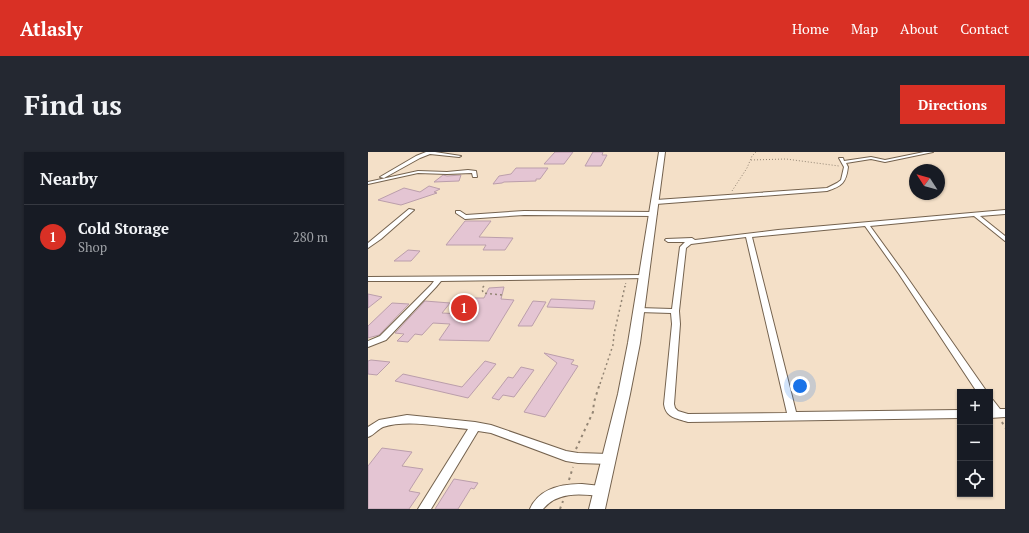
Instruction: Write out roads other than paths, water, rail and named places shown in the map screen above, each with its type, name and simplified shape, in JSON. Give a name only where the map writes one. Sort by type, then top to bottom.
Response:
[{"type":"main road","points":[[597,509],[624,394],[634,343],[656,202],[657,180],[662,152]]},
{"type":"street","points":[[656,202],[827,189],[839,186],[843,181],[844,163],[871,158],[885,161],[931,152]]},
{"type":"street","points":[[368,183],[418,157],[430,153],[460,156]]},
{"type":"street","points":[[368,183],[418,172],[447,173],[468,171],[474,172],[475,176]]},
{"type":"street","points":[[368,246],[380,237],[403,215],[411,210]]},
{"type":"street","points":[[458,212],[465,217],[524,214],[654,214]]},
{"type":"street","points":[[668,240],[699,240],[749,236],[778,232],[1005,212]]},
{"type":"street","points":[[976,215],[1005,239]]},
{"type":"street","points":[[867,225],[980,389]]},
{"type":"street","points":[[749,236],[792,415]]},
{"type":"street","points":[[699,240],[689,242],[683,247],[675,311],[676,324],[669,404],[670,410],[675,414],[688,418],[792,415],[957,414]]},
{"type":"street","points":[[369,280],[645,277]]},
{"type":"street","points":[[368,344],[383,338],[434,286],[438,279]]},
{"type":"street","points":[[639,310],[675,311]]},
{"type":"street","points":[[368,433],[380,424],[407,419],[475,426],[491,429],[543,449],[574,458],[609,459]]},
{"type":"street","points":[[424,509],[475,426]]},
{"type":"street","points":[[536,509],[543,500],[552,494],[567,489],[601,491]]},
{"type":"place","name":"Cold Storage","points":[[464,308]]}]
